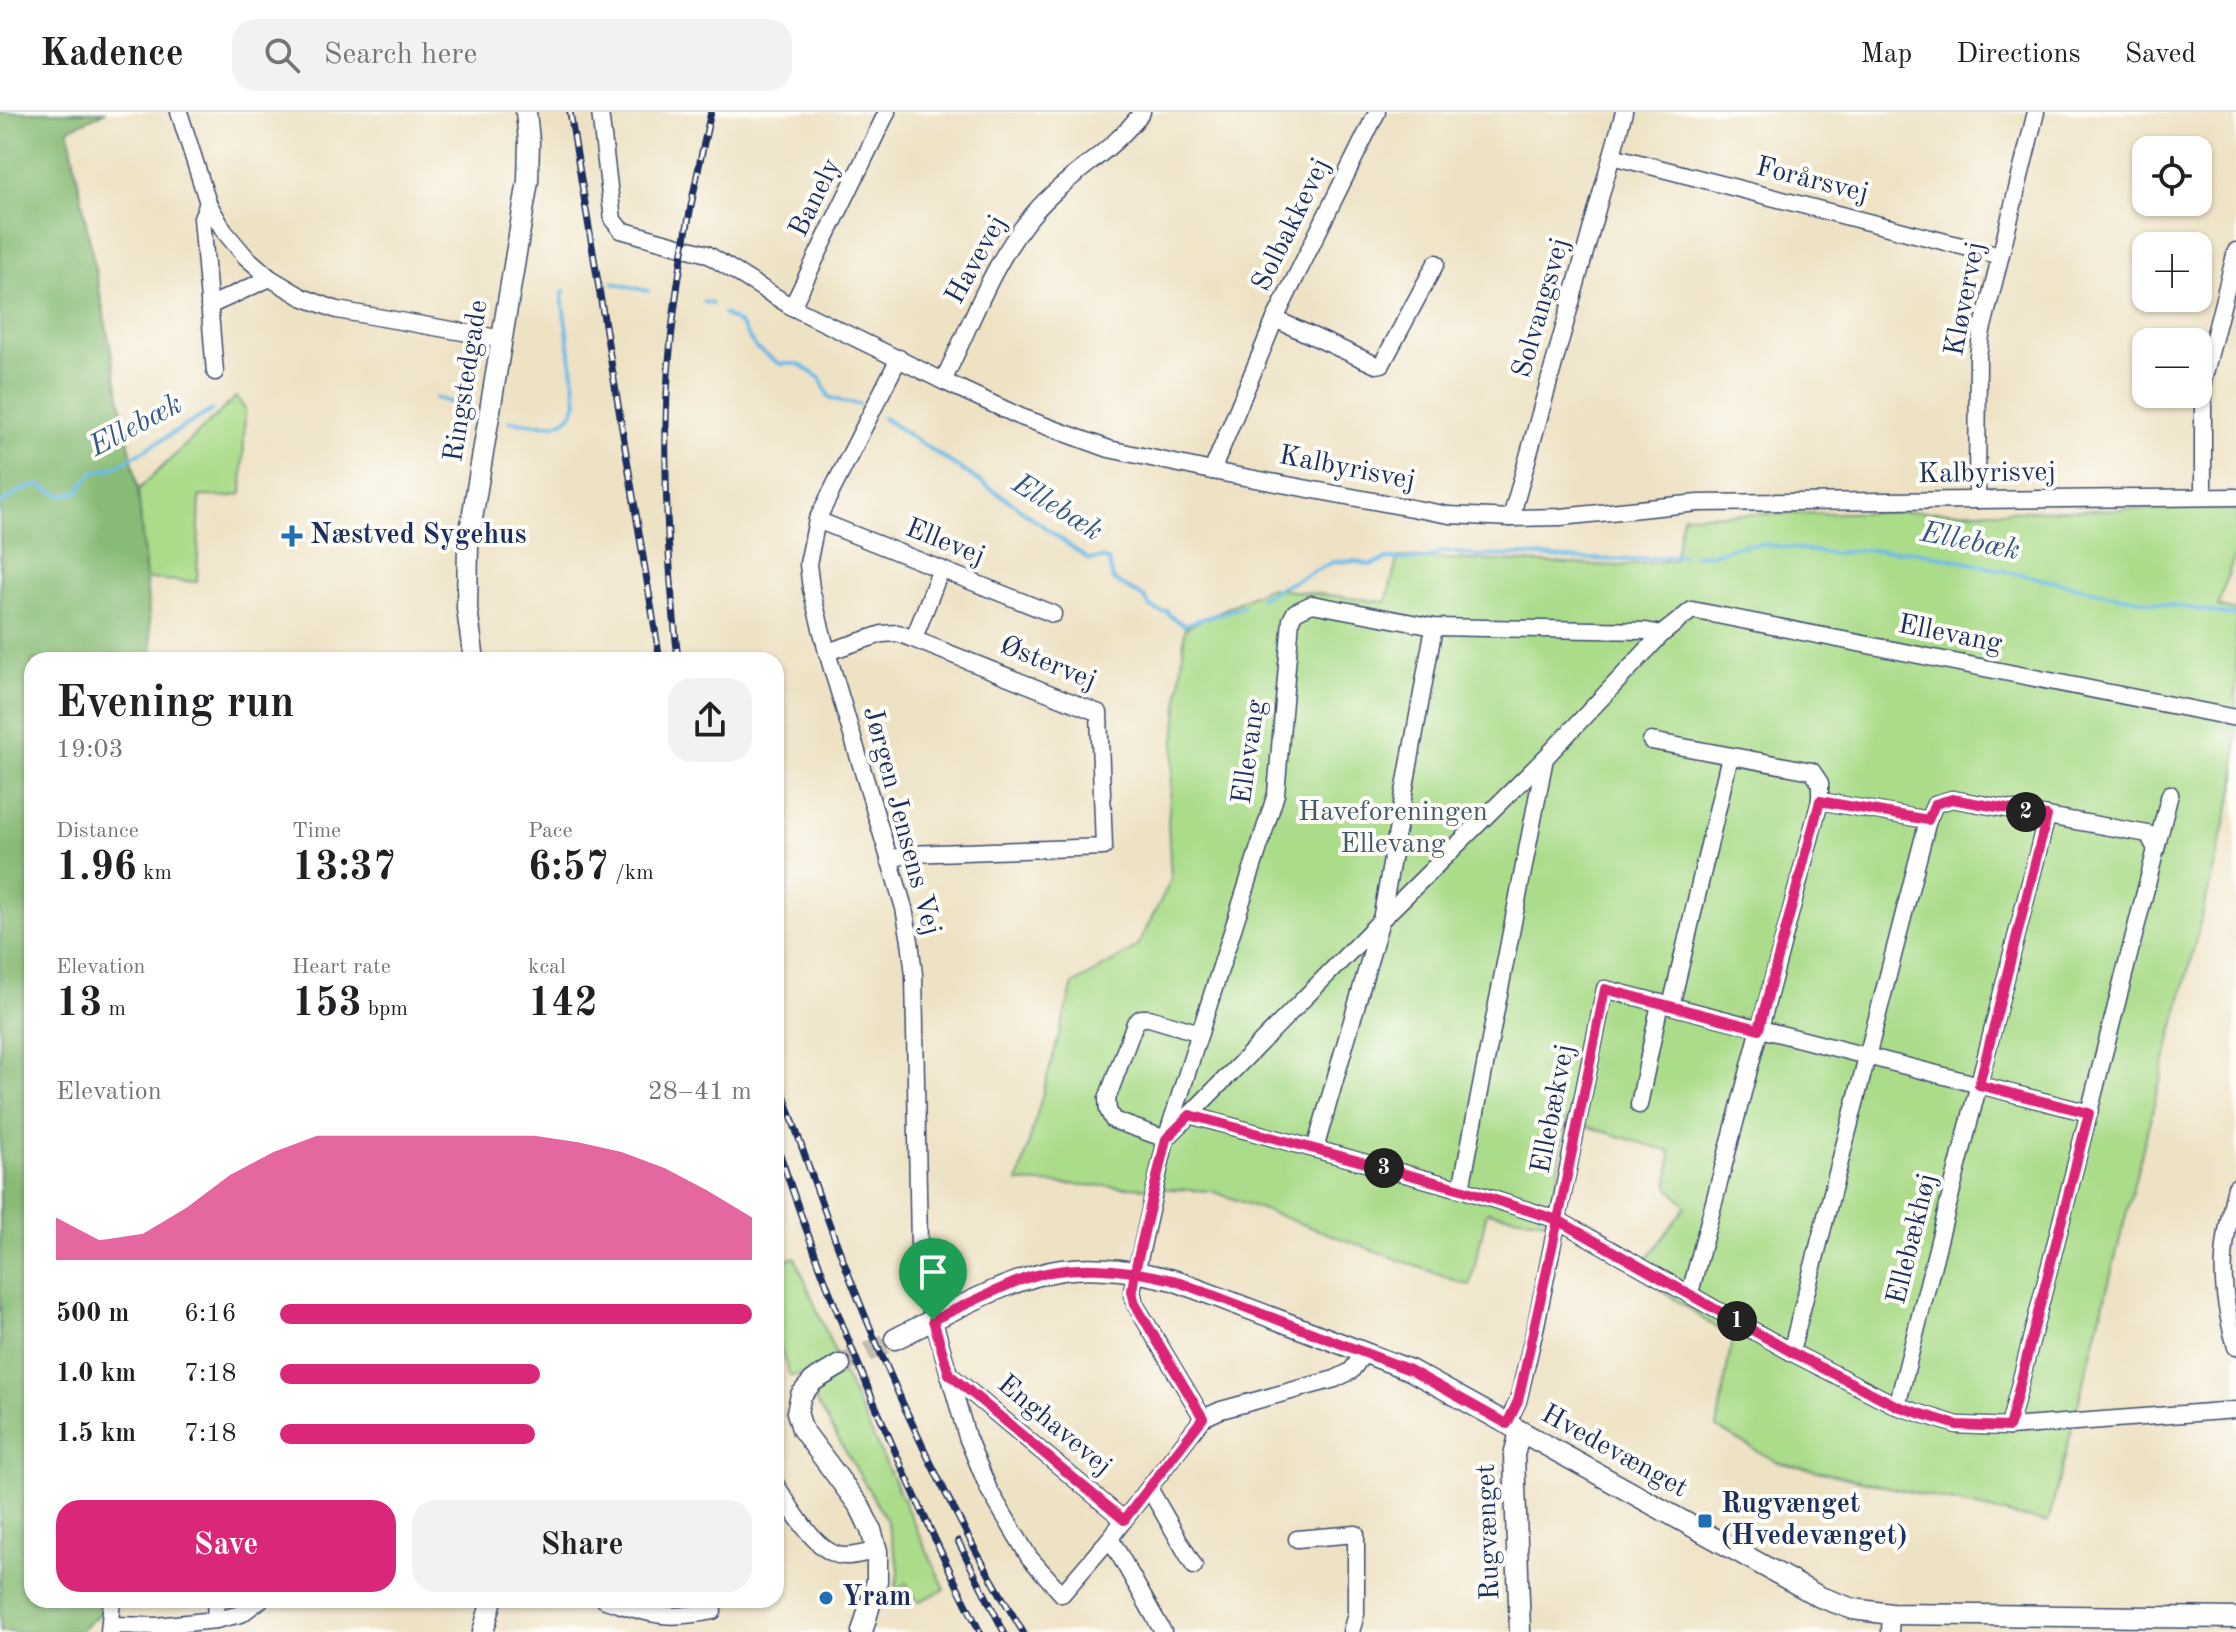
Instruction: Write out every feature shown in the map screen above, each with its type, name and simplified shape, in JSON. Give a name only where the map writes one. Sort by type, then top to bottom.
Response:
[{"type":"street","points":[[179,112],[208,203],[224,231],[245,256],[270,278],[302,297],[337,310],[503,339]]},
{"type":"street","name":"Ringstedgade","points":[[473,652],[467,609],[468,543],[528,181],[526,112]]},
{"type":"street","name":"Kalbyrisvej","points":[[600,112],[613,220],[621,230],[707,254],[792,307],[943,381],[1021,417],[1109,449],[1449,515],[1511,518],[1561,517],[1698,503],[2236,497]]},
{"type":"street","name":"Banely","points":[[792,307],[887,112]]},
{"type":"street","name":"Havevej","points":[[943,381],[1011,243],[1036,210],[1126,134],[1142,112]]},
{"type":"street","name":"Solbakkevej","points":[[1212,471],[1275,319],[1377,112]]},
{"type":"street","name":"Solvangsvej","points":[[1511,518],[1624,112]]},
{"type":"street","name":"Kløvervej","points":[[1977,500],[1978,356],[2036,112]]},
{"type":"street","name":"Forårsvej","points":[[1612,156],[2000,256]]},
{"type":"street","points":[[208,203],[202,218],[215,372]]},
{"type":"street","points":[[2203,497],[2203,381],[2236,251]]},
{"type":"street","name":"Solbakkevej","points":[[1275,319],[1376,365],[1382,364],[1436,263]]},
{"type":"street","points":[[209,306],[270,278]]},
{"type":"street","name":"Jørgen Jensens Vej","points":[[899,358],[817,520],[808,564],[827,652],[904,908],[914,975],[919,1245],[925,1290],[967,1437],[989,1490],[1029,1557],[1062,1594],[1110,1538]]},
{"type":"street","name":"Ellevej","points":[[817,520],[1053,614]]},
{"type":"street","points":[[914,638],[941,569]]},
{"type":"street","name":"Ellevang","points":[[1203,1418],[1135,1304],[1132,1291],[1166,1139],[1276,794],[1291,620],[1295,612],[1312,604],[1434,627],[1646,631],[1662,634]]},
{"type":"street","name":"Ellevang","points":[[1166,1139],[1545,758],[1662,634],[1692,610],[2236,718]]},
{"type":"street","name":"Ellevang","points":[[1315,1149],[1381,920],[1434,627]]},
{"type":"street","name":"Østervej","points":[[827,652],[882,634],[898,633],[1099,713],[1104,847],[908,854],[889,860]]},
{"type":"street","points":[[1651,741],[1812,771],[1820,783],[1820,801],[1690,1293]]},
{"type":"street","points":[[1639,1105],[1730,756]]},
{"type":"street","points":[[1461,1189],[1545,758]]},
{"type":"street","points":[[2009,1427],[2170,794]]},
{"type":"street","points":[[1791,1352],[1928,820],[1935,804],[1952,799],[2148,834],[2156,849]]},
{"type":"street","points":[[1820,801],[1928,820]]},
{"type":"street","name":"Ellebækhøj","points":[[1897,1406],[2047,816]]},
{"type":"street","name":"Ellebækvej","points":[[1514,1428],[1605,989],[1666,1005]]},
{"type":"street","points":[[1666,1005],[2089,1113]]},
{"type":"street","points":[[1166,1139],[1113,1120],[1107,1099],[1135,1023],[1141,1018],[1200,1033]]},
{"type":"street","points":[[1190,1115],[1461,1189],[1558,1220],[1791,1352],[1897,1406],[1957,1425],[2009,1427],[2236,1410]]},
{"type":"street","points":[[2236,1187],[2224,1237],[2222,1274],[2225,1311],[2236,1347]]},
{"type":"street","name":"Hvedevænget","points":[[895,1339],[1021,1280],[1061,1270],[1135,1271],[1173,1280],[1410,1370],[1820,1597],[1890,1623],[2144,1625],[2236,1618]]},
{"type":"street","points":[[1163,1632],[1110,1538],[1203,1418],[1221,1410],[1335,1379],[1351,1371],[1365,1352]]},
{"type":"street","points":[[840,1365],[813,1381],[801,1395],[797,1412],[802,1429],[860,1507],[877,1551],[877,1581],[862,1632]]},
{"type":"street","name":"Enghavevej","points":[[949,1374],[1124,1520]]},
{"type":"street","name":"Rugvænget","points":[[1514,1428],[1520,1632]]},
{"type":"street","points":[[1149,1488],[1194,1566]]},
{"type":"street","points":[[784,1496],[821,1547],[845,1556],[877,1551]]},
{"type":"street","points":[[1297,1539],[1356,1534],[1356,1614],[1351,1632]]},
{"type":"street","points":[[111,1608],[110,1628],[216,1620],[241,1614],[249,1608]]},
{"type":"street","points":[[215,1608],[216,1620]]},
{"type":"street","points":[[483,1632],[490,1608]]},
{"type":"street","points":[[631,1608],[657,1616],[680,1618],[713,1611]]},
{"type":"green space","points":[[0,112],[106,112],[68,129],[138,490],[152,652],[24,652],[24,1608],[102,1608],[79,1632],[0,1632]]},
{"type":"green space","points":[[236,397],[245,409],[242,494],[200,496],[197,582],[146,579],[138,490]]},
{"type":"green space","name":"Haveforeningen Ellevang","points":[[2236,508],[2236,550],[2218,606],[2236,611],[2236,781],[2048,1523],[1777,1462],[1717,1428],[1732,1339],[1637,1273],[1686,1206],[1668,1187],[1671,1152],[1566,1120],[1551,1222],[1487,1212],[1470,1286],[1212,1191],[1018,1182],[1073,985],[1137,947],[1171,880],[1168,822],[1185,628],[1268,588],[1386,602],[1398,557],[1620,566],[1674,560],[1683,515]]},
{"type":"green space","points":[[795,1257],[837,1358],[802,1375],[790,1376],[784,1358],[784,1261]]},
{"type":"green space","points":[[843,1373],[945,1589],[918,1602],[906,1583],[895,1593],[899,1567],[886,1519],[814,1398],[824,1385]]},
{"type":"waterway","name":"Ellebæk","points":[[613,283],[648,291]]},
{"type":"waterway","name":"Ellebæk","points":[[510,421],[550,424],[567,418],[573,411],[577,401],[562,297],[564,291]]},
{"type":"waterway","name":"Ellebæk","points":[[704,302],[712,304]]},
{"type":"waterway","name":"Ellebæk","points":[[724,314],[740,324],[756,348],[780,364],[799,364],[820,378],[829,397],[859,404]]},
{"type":"waterway","name":"Ellebæk","points":[[436,398],[466,407]]},
{"type":"waterway","name":"Ellebæk","points":[[0,505],[20,491],[38,485],[62,496],[77,492],[93,473],[116,467],[212,410]]},
{"type":"waterway","name":"Ellebæk","points":[[883,418],[1008,500],[1089,560],[1102,558],[1109,561],[1113,580],[1145,598],[1150,607],[1167,611],[1184,625],[1244,606]]},
{"type":"waterway","name":"Ellebæk","points":[[1693,555],[1762,544],[1833,554],[1859,550],[1915,551],[2123,597],[2236,616]]},
{"type":"waterway","name":"Ellebæk","points":[[1260,598],[1333,562],[1354,561],[1370,565],[1388,559],[1423,560],[1444,551],[1479,556],[1632,560],[1682,555]]},
{"type":"tunnel","points":[[840,1365],[895,1339]]},
{"type":"railway","points":[[570,112],[659,652]]},
{"type":"railway","points":[[677,652],[667,518],[668,375],[684,243],[711,112]]},
{"type":"railway","points":[[784,1094],[826,1215],[914,1429],[984,1566],[1023,1632]]},
{"type":"railway","points":[[784,1166],[869,1391],[980,1632]]},
{"type":"railway","points":[[958,1541],[1004,1632]]},
{"type":"place","name":"Næstved Sygehus","points":[[292,536]]},
{"type":"place","name":"Rugvænget (Hvedevænget)","points":[[1705,1521]]},
{"type":"place","name":"Yram","points":[[826,1598]]},
{"type":"route","points":[[933,1320],[949,1374],[1124,1520],[1203,1418],[1135,1304],[1132,1291],[1135,1271],[1166,1139],[1190,1115],[1461,1189],[1558,1220],[1605,989],[1759,1029],[1820,801],[1928,820],[1935,804],[1952,799],[2047,816],[1979,1085],[2089,1113],[2009,1427],[1957,1425],[1897,1406],[1791,1352],[1558,1220],[1518,1401],[1507,1424],[1410,1370],[1173,1280],[1135,1271],[1061,1270],[1021,1280],[933,1320]]}]
